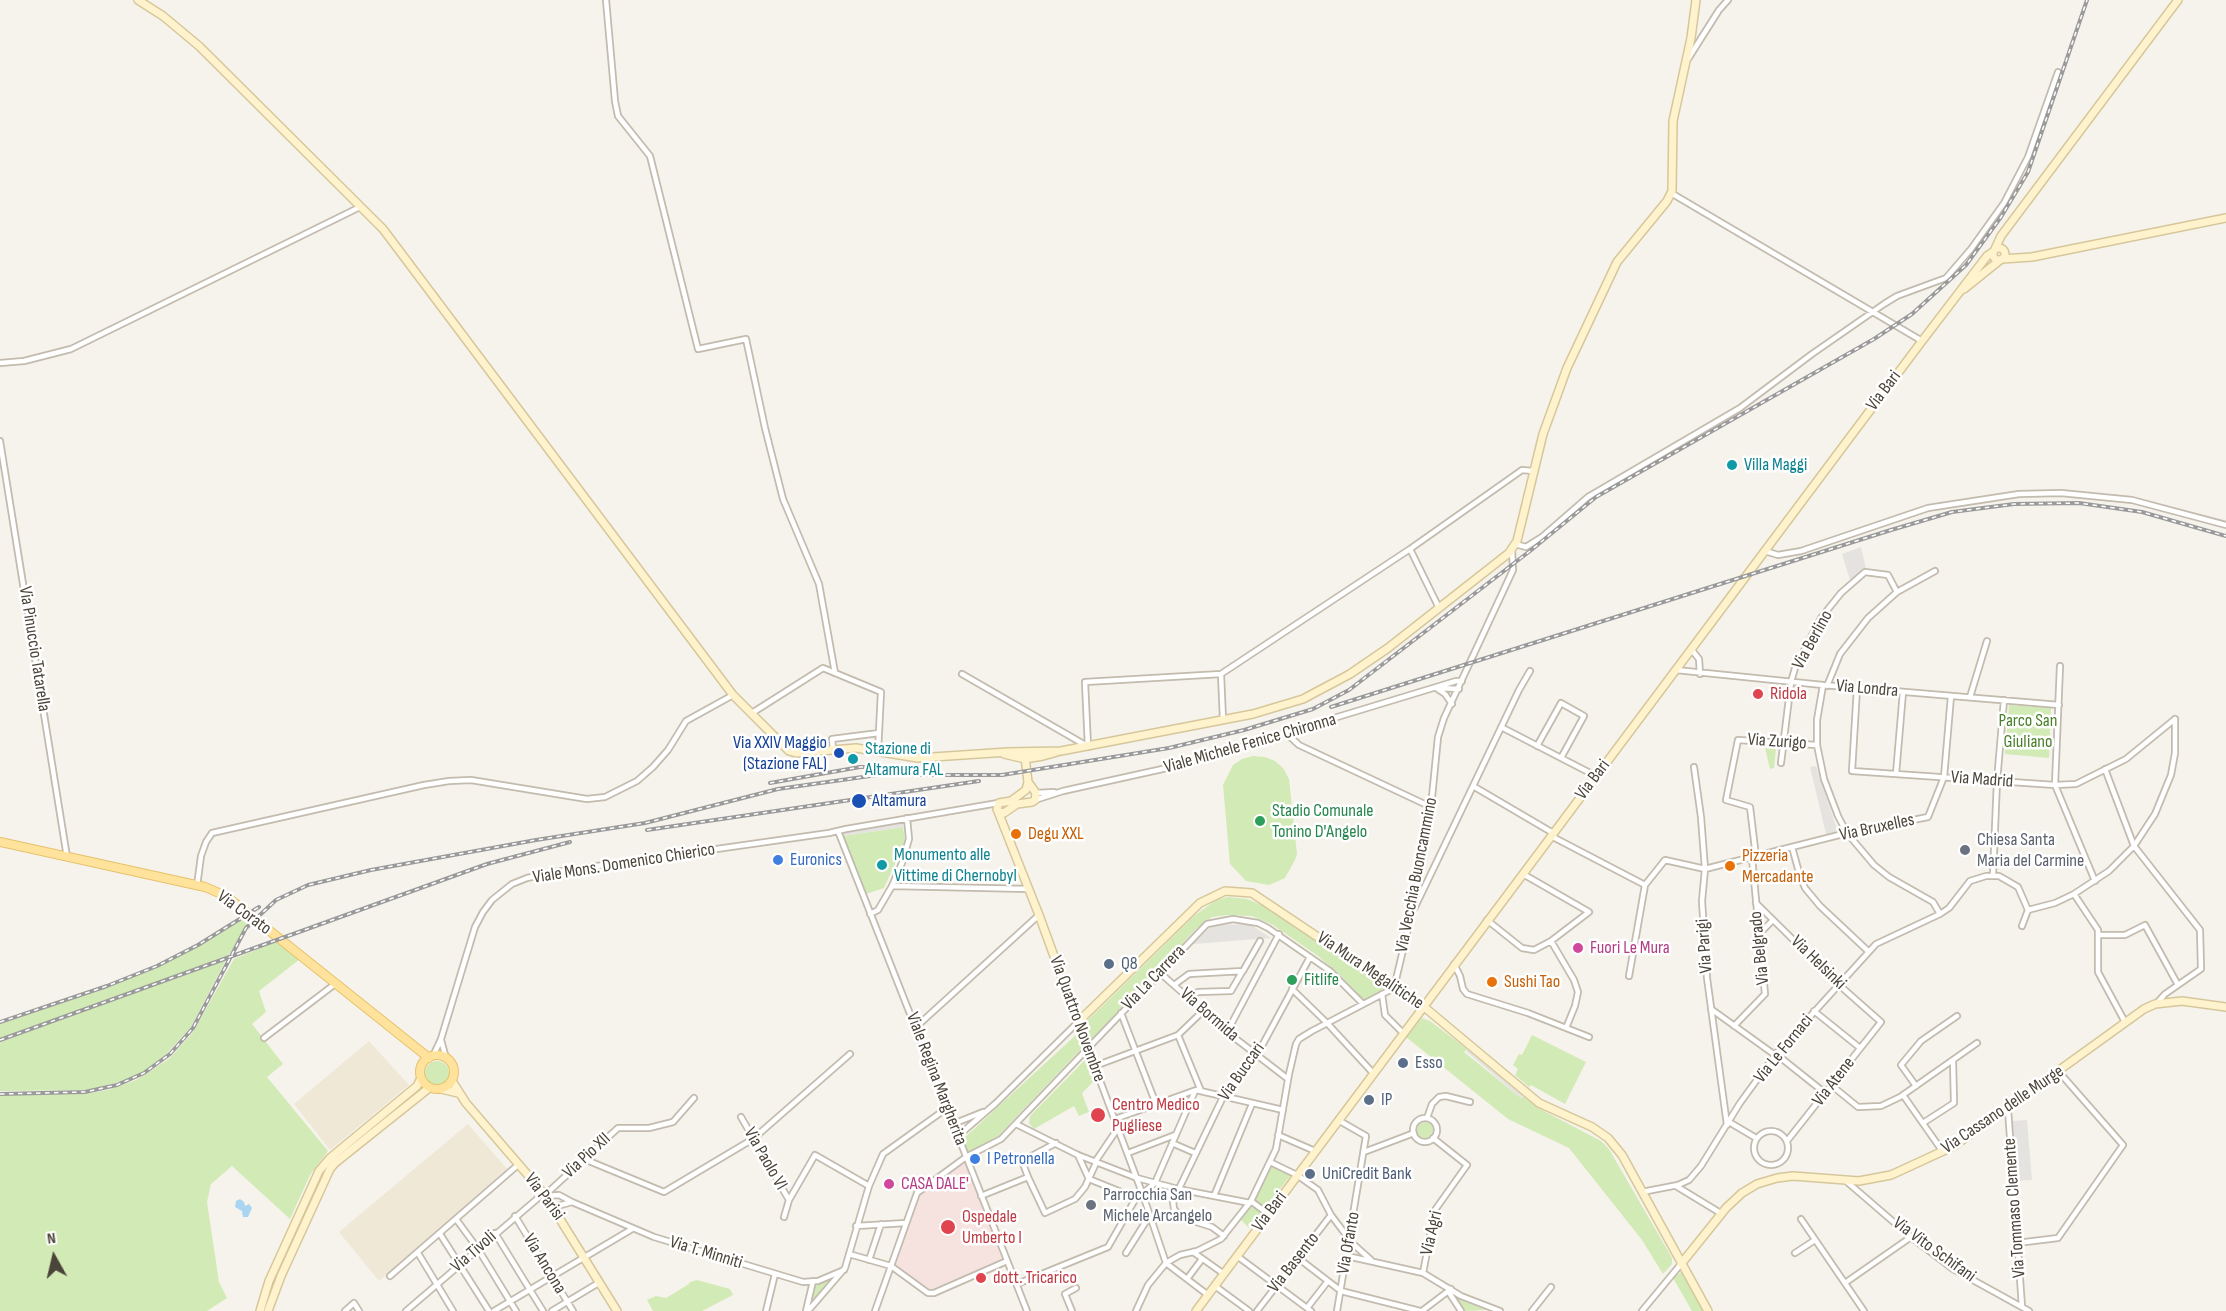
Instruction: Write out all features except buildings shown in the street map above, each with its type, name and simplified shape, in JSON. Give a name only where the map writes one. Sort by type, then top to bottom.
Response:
[{"type":"main road","points":[[138,0],[164,16],[199,46],[389,238],[719,676],[734,695],[789,751],[796,753],[856,748],[918,758],[993,753],[1025,760]]},
{"type":"main road","points":[[993,753],[1025,760],[1252,714],[1303,699],[1350,674],[1388,648],[1509,553],[1514,546],[1527,504],[1533,471],[1557,393],[1617,262],[1671,193],[1673,121],[1696,0]]},
{"type":"main road","points":[[1960,292],[2000,254],[2005,232],[2178,0]]},
{"type":"main road","points":[[2000,254],[2022,258],[2226,218]]},
{"type":"main road","name":"Via Bari","points":[[1196,1311],[1922,341],[1987,256],[2000,254]]},
{"type":"main road","points":[[1002,808],[1030,793],[1025,760]]},
{"type":"main road","name":"Via Quattro Novembre","points":[[1002,808],[1006,827],[1078,1022]]},
{"type":"main road","name":"Via Corato","points":[[0,842],[197,886],[225,896],[417,1050],[431,1057]]},
{"type":"main road","name":"Via Mura Megalitiche","points":[[1078,1022],[1200,903],[1225,891],[1244,891],[1261,897],[1423,1006],[1539,1103],[1592,1127],[1608,1138],[1622,1155],[1708,1311]]},
{"type":"main road","points":[[2155,1004],[2192,1001],[2226,1007]]},
{"type":"main road","name":"Via Cassano delle Murge","points":[[1681,1264],[1722,1214],[1742,1193],[1757,1184],[1793,1176],[1868,1180],[1884,1177],[1943,1152],[2059,1072],[2125,1022],[2155,1004]]},
{"type":"main road","points":[[417,1050],[421,1073],[429,1088]]},
{"type":"main road","points":[[260,1311],[269,1281],[319,1171],[330,1158],[417,1086],[421,1073],[431,1057],[446,1058],[452,1063],[454,1070],[452,1081],[441,1089]]},
{"type":"main road","name":"Via Parisi","points":[[452,1081],[459,1093],[554,1207],[617,1311]]},
{"type":"main road","points":[[268,1311],[281,1276],[330,1169],[429,1088],[459,1093]]},
{"type":"street","points":[[606,0],[618,116],[650,156],[698,349],[746,339],[783,499],[819,584],[835,673]]},
{"type":"street","points":[[1685,64],[1719,10],[1728,0]]},
{"type":"street","points":[[1462,681],[1513,570],[1514,546],[1526,547],[1542,537],[1588,497],[1740,408],[1897,296],[1946,278],[1977,241],[2004,203],[2028,157],[2058,72]]},
{"type":"street","points":[[1671,193],[1922,341]]},
{"type":"street","points":[[0,363],[24,361],[71,349],[360,207]]},
{"type":"street","name":"Via Pinuccio Tatarella","points":[[0,441],[67,857]]},
{"type":"street","points":[[1088,747],[1085,682],[1221,674],[1410,549],[1522,470],[1533,471]]},
{"type":"street","points":[[1765,551],[1778,555],[1801,551],[1928,508],[2019,494],[2061,493],[2132,500],[2226,525]]},
{"type":"street","points":[[1410,549],[1439,608]]},
{"type":"street","points":[[1935,571],[1897,592],[1882,604],[1854,634],[1840,654],[1825,686],[1817,720],[1816,745],[1828,794],[1847,833],[1874,865],[1896,882],[1934,902],[1940,914],[1949,908],[1970,882],[1993,875],[2006,879],[2018,887],[2028,910],[2022,927]]},
{"type":"street","name":"Via Berlino","points":[[1781,763],[1791,682],[1801,653],[1816,626],[1841,593],[1864,572],[1888,575],[1897,592]]},
{"type":"street","points":[[1970,697],[1987,641]]},
{"type":"street","points":[[1691,648],[1699,659],[1700,674]]},
{"type":"street","points":[[2060,666],[2055,785],[2095,881]]},
{"type":"street","points":[[752,713],[823,668],[881,692],[878,751]]},
{"type":"street","name":"Via Londra","points":[[1676,670],[1825,686],[2059,705]]},
{"type":"street","points":[[1412,912],[1530,671]]},
{"type":"street","points":[[962,674],[1088,747]]},
{"type":"street","points":[[1221,674],[1223,720]]},
{"type":"street","name":"Viale Michele Fenice Chironna","points":[[1030,793],[1063,791],[1176,766],[1462,681]]},
{"type":"street","name":"Via Vecchia Buoncammino","points":[[1394,988],[1412,912],[1431,807],[1438,737],[1462,681]]},
{"type":"street","points":[[1436,688],[1459,690]]},
{"type":"street","points":[[1436,688],[1445,694],[1452,704]]},
{"type":"street","name":"Via Madrid","points":[[1857,688],[1852,771],[2055,785],[2076,784],[2143,747],[2175,719],[2175,753],[2171,775],[2155,814],[2134,846]]},
{"type":"street","points":[[1896,774],[1903,692]]},
{"type":"street","points":[[197,886],[201,856],[212,833],[424,785],[471,780],[587,799],[605,797],[637,781],[653,767],[668,750],[686,721],[734,695]]},
{"type":"street","name":"Via Bruxelles","points":[[1705,869],[1847,833],[1928,817],[1944,777],[1951,696]]},
{"type":"street","points":[[1993,875],[1997,781],[2004,700]]},
{"type":"street","points":[[1537,746],[1561,703],[1584,716],[1561,758]]},
{"type":"street","points":[[1501,727],[1596,776]]},
{"type":"street","points":[[833,750],[832,739],[879,733]]},
{"type":"street","points":[[1287,734],[1299,745],[1431,807]]},
{"type":"street","name":"Via Zurigo","points":[[1738,740],[1816,745]]},
{"type":"street","name":"Via Belgrado","points":[[1734,1026],[1765,994],[1750,807],[1726,800],[1738,740]]},
{"type":"street","name":"Via Parigi","points":[[1694,767],[1705,869],[1702,901],[1711,1009],[1728,1124]]},
{"type":"street","points":[[2105,769],[2134,846],[2200,930],[2201,969],[2155,1004]]},
{"type":"street","points":[[1473,786],[1552,834],[1646,885]]},
{"type":"street","name":"Viale Mons. Domenico Chierico","points":[[431,1057],[441,1039],[475,927],[492,900],[512,884],[555,872],[838,831],[983,807],[1002,808]]},
{"type":"street","points":[[870,914],[878,910],[892,886],[908,845],[907,818]]},
{"type":"street","name":"Viale Regina Margherita","points":[[838,831],[1027,1311]]},
{"type":"street","points":[[2028,910],[2055,903],[2074,894],[2095,881],[2134,846]]},
{"type":"street","points":[[1792,847],[1805,888],[1820,906],[1868,951]]},
{"type":"street","points":[[1629,976],[1646,885],[1665,860],[1705,869]]},
{"type":"street","points":[[1487,920],[1525,950],[1534,950],[1551,941],[1589,912],[1522,874]]},
{"type":"street","points":[[892,886],[1029,889]]},
{"type":"street","points":[[2074,894],[2098,930],[2098,972],[2125,1022]]},
{"type":"street","name":"Via Helsinki","points":[[1756,903],[1838,984],[1881,1022]]},
{"type":"street","name":"Via Le Fornaci","points":[[1642,1192],[1686,1182],[1695,1173],[1776,1054],[1868,951],[1887,938],[1940,914]]},
{"type":"street","points":[[916,1027],[1040,915]]},
{"type":"street","name":"Via La Carrera","points":[[875,1311],[917,1193],[966,1156],[1000,1139],[1205,925],[1212,921],[1223,920],[1245,920],[1258,923],[1278,934],[1330,971],[1363,1004]]},
{"type":"street","points":[[1759,934],[1773,920]]},
{"type":"street","points":[[2098,935],[2125,935],[2145,925],[2178,985]]},
{"type":"street","points":[[1227,1032],[1278,934]]},
{"type":"street","points":[[1188,998],[1198,992],[1230,991],[1260,941]]},
{"type":"street","points":[[1551,941],[1574,980],[1578,992],[1566,1028]]},
{"type":"street","name":"Via Buccari","points":[[1178,1189],[1223,1097],[1257,1055],[1310,957]]},
{"type":"street","points":[[1454,964],[1460,976],[1462,989],[1467,994],[1589,1037]]},
{"type":"street","points":[[1174,985],[1189,974],[1243,971]]},
{"type":"street","name":"Via Bormida","points":[[1159,972],[1227,1032],[1288,1079]]},
{"type":"street","points":[[264,1038],[335,984]]},
{"type":"street","points":[[1136,1311],[1148,1285],[1166,1263],[1180,1255],[1211,1245],[1224,1236],[1251,1202],[1276,1149],[1288,1079],[1299,1039],[1394,988]]},
{"type":"street","points":[[1292,989],[1373,1073]]},
{"type":"street","points":[[1382,994],[1385,1015],[1403,1033]]},
{"type":"street","points":[[1711,1009],[1776,1054],[1825,1093]]},
{"type":"street","points":[[1095,1066],[1178,1035],[1203,1011]]},
{"type":"street","points":[[1814,1011],[1860,1048]]},
{"type":"street","points":[[1121,1013],[1156,1104]]},
{"type":"street","points":[[1916,1086],[1900,1065],[1921,1041],[1957,1016]]},
{"type":"street","name":"Via Quattro Novembre","points":[[1078,1022],[1137,1178],[1166,1263]]},
{"type":"street","name":"Via Mura Megalitiche","points":[[958,1136],[989,1110],[1078,1022]]},
{"type":"street","name":"Via Atene","points":[[1787,1141],[1881,1022]]},
{"type":"street","points":[[1078,1155],[1089,1179],[1136,1198],[1143,1196],[1155,1183],[1198,1091],[1178,1035]]},
{"type":"street","points":[[441,1039],[446,1058]]},
{"type":"street","points":[[1831,1085],[1853,1104],[1863,1108],[1881,1106],[1903,1095],[1977,1043]]},
{"type":"street","points":[[584,1159],[664,1192],[753,1139],[850,1054]]},
{"type":"street","points":[[1923,1123],[1954,1103],[1953,1060]]},
{"type":"street","points":[[2017,1243],[2058,1238],[2123,1145],[2059,1072]]},
{"type":"street","points":[[1115,1119],[1198,1091],[1283,1110]]},
{"type":"street","points":[[1903,1095],[1943,1152]]},
{"type":"street","points":[[1427,1118],[1432,1104],[1439,1097],[1446,1096],[1470,1102]]},
{"type":"street","name":"Via Pio XII","points":[[545,1195],[618,1128],[649,1128],[673,1122],[693,1098]]},
{"type":"street","points":[[1214,1196],[1252,1104]]},
{"type":"street","points":[[807,1311],[844,1270],[869,1186],[883,1154],[947,1108]]},
{"type":"street","name":"Via Tommaso Clemente","points":[[2008,1108],[2022,1307]]},
{"type":"street","points":[[953,1124],[989,1110]]},
{"type":"street","name":"Via Paolo VI","points":[[741,1117],[789,1200]]},
{"type":"street","points":[[1427,1118],[1434,1121],[1437,1128],[1433,1138],[1423,1142],[1417,1138],[1413,1128],[1416,1121],[1427,1118]]},
{"type":"street","points":[[1338,1120],[1366,1136],[1364,1152],[1414,1133]]},
{"type":"street","points":[[1016,1124],[1078,1155],[1137,1178],[1178,1189],[1251,1202],[1268,1215]]},
{"type":"street","points":[[1728,1124],[1756,1138]]},
{"type":"street","points":[[1056,1143],[1022,1161],[1045,1213],[1075,1199],[1085,1188],[1096,1163],[1118,1128]]},
{"type":"street","points":[[1771,1131],[1782,1134],[1787,1141],[1786,1156],[1778,1164],[1766,1165],[1757,1159],[1753,1149],[1756,1138],[1760,1134],[1771,1131]]},
{"type":"street","points":[[1128,1154],[1176,1135]]},
{"type":"street","points":[[1278,1135],[1315,1151]]},
{"type":"street","name":"Via Agri","points":[[1424,1273],[1435,1209],[1467,1165],[1433,1138]]},
{"type":"street","points":[[1172,1143],[1195,1154]]},
{"type":"street","name":"Via Ofanto","points":[[1337,1311],[1364,1152]]},
{"type":"street","points":[[784,1217],[789,1200],[815,1155],[869,1186]]},
{"type":"street","points":[[1270,1162],[1297,1175],[1318,1190],[1331,1215],[1350,1240],[1366,1257],[1379,1264]]},
{"type":"street","points":[[390,1276],[519,1164]]},
{"type":"street","points":[[1778,1164],[1782,1177]]},
{"type":"street","points":[[981,1197],[1028,1177]]},
{"type":"street","name":"Via Vito Schifani","points":[[1844,1180],[1953,1269],[2030,1311]]},
{"type":"street","points":[[1676,1186],[1722,1214]]},
{"type":"street","points":[[1178,1189],[1173,1201],[1177,1213],[1186,1219],[1216,1229],[1224,1236]]},
{"type":"street","name":"Via T. Minniti","points":[[545,1195],[559,1195],[632,1229],[680,1246],[803,1281],[813,1281],[844,1270]]},
{"type":"street","name":"Via Tivoli","points":[[407,1311],[515,1216],[545,1195]]},
{"type":"street","points":[[1017,1284],[1108,1247],[1136,1198]]},
{"type":"street","points":[[554,1207],[572,1202]]},
{"type":"street","points":[[1126,1253],[1150,1215]]},
{"type":"street","name":"Via Basento","points":[[1257,1311],[1331,1215]]},
{"type":"street","name":"Via Ancona","points":[[515,1216],[573,1311]]},
{"type":"street","points":[[456,1219],[478,1249],[516,1311]]},
{"type":"street","points":[[1801,1219],[1864,1311]]},
{"type":"street","points":[[856,1226],[906,1223]]},
{"type":"street","points":[[869,1260],[881,1224]]},
{"type":"street","points":[[494,1311],[632,1229]]},
{"type":"street","points":[[495,1233],[543,1311]]},
{"type":"street","points":[[440,1234],[489,1311]]},
{"type":"street","points":[[1845,1283],[1911,1237]]},
{"type":"street","points":[[1795,1253],[1815,1240]]},
{"type":"street","points":[[1193,1252],[1224,1274]]},
{"type":"street","points":[[418,1253],[453,1311]]},
{"type":"street","points":[[849,1254],[891,1266],[928,1293],[934,1293],[1007,1262]]},
{"type":"street","points":[[1237,1256],[1309,1310],[1328,1281]]},
{"type":"street","points":[[1347,1256],[1424,1273],[1449,1290],[1492,1310],[1500,1311]]},
{"type":"street","points":[[1298,1258],[1341,1291],[1421,1311],[1449,1290]]},
{"type":"street","points":[[1187,1279],[1202,1259]]},
{"type":"street","points":[[1166,1263],[1208,1295]]},
{"type":"street","name":"Via Cassano delle Murge","points":[[1642,1311],[1681,1264]]},
{"type":"street","points":[[766,1311],[776,1274]]},
{"type":"street","points":[[807,1311],[813,1281]]},
{"type":"street","points":[[552,1311],[600,1282]]},
{"type":"street","points":[[1215,1286],[1249,1311]]},
{"type":"street","points":[[1532,1311],[1551,1287]]},
{"type":"street","points":[[1072,1311],[1065,1294],[1076,1288]]},
{"type":"street","points":[[1449,1290],[1461,1311]]},
{"type":"street","points":[[345,1311],[354,1303],[359,1311]]},
{"type":"shaded area","points":[[1861,547],[1866,569],[1850,580],[1842,554]]},
{"type":"shaded area","points":[[1816,766],[1837,832],[1826,834],[1810,767]]},
{"type":"shaded area","points":[[903,823],[903,827],[843,836],[843,832]]},
{"type":"shaded area","points":[[1250,924],[1271,938],[1193,944],[1212,925]]},
{"type":"shaded area","points":[[369,1041],[409,1085],[330,1150],[294,1104]]},
{"type":"shaded area","points":[[1470,1048],[1524,1093],[1521,1098],[1466,1051]]},
{"type":"shaded area","points":[[2027,1120],[2032,1180],[2016,1181],[2012,1121]]},
{"type":"shaded area","points":[[468,1124],[507,1169],[379,1281],[339,1232]]},
{"type":"shaded area","name":"Ospedale Umberto I","points":[[965,1161],[1002,1260],[934,1291],[929,1291],[892,1265],[919,1194]]},
{"type":"green space","name":"Parco San Giuliano","points":[[2009,705],[2051,708],[2049,758],[2005,754]]},
{"type":"green space","points":[[1765,748],[1776,749],[1774,768],[1770,769]]},
{"type":"green space","points":[[1253,756],[1275,761],[1283,768],[1289,779],[1297,854],[1285,878],[1269,885],[1246,881],[1230,864],[1223,785],[1233,765]]},
{"type":"green space","points":[[903,827],[905,841],[884,888],[866,894],[843,836]]},
{"type":"green space","points":[[1228,897],[1247,899],[1269,908],[1383,986],[1383,989],[1364,1000],[1318,956],[1273,925],[1252,916],[1212,917],[1196,929],[1090,1041],[1084,1024],[1194,916],[1216,900]]},
{"type":"green space","points":[[246,917],[251,921],[228,956],[0,1039],[0,1024],[107,988],[176,958]]},
{"type":"green space","points":[[278,941],[300,959],[259,991],[266,1012],[252,1024],[283,1064],[267,1077],[328,1151],[310,1175],[290,1219],[232,1166],[211,1184],[207,1202],[219,1282],[227,1298],[207,1311],[0,1311],[0,1095],[85,1094],[108,1090],[136,1080],[169,1059],[193,1032],[234,959]]},
{"type":"green space","points":[[226,960],[191,1027],[161,1060],[146,1070],[129,1079],[90,1090],[0,1091],[0,1042]]},
{"type":"green space","points":[[1422,1018],[1430,1021],[1467,1049],[1464,1052],[1521,1098],[1523,1096],[1540,1109],[1601,1141],[1609,1149],[1672,1258],[1672,1264],[1663,1274],[1642,1240],[1569,1148],[1508,1119],[1406,1037]]},
{"type":"green space","points":[[1078,1033],[1083,1047],[998,1136],[968,1152],[962,1140]]},
{"type":"green space","points":[[1532,1035],[1586,1062],[1565,1104],[1531,1085],[1529,1087],[1515,1075],[1518,1069],[1513,1065],[1519,1054],[1522,1055]]},
{"type":"green space","points":[[1086,1059],[1094,1081],[1082,1093],[1089,1112],[1079,1116],[1074,1106],[1034,1129],[1029,1123],[1030,1116]]},
{"type":"green space","points":[[437,1061],[446,1064],[449,1073],[446,1082],[437,1085],[428,1082],[425,1073],[428,1064]]},
{"type":"green space","points":[[1425,1122],[1433,1130],[1425,1138],[1417,1130]]},
{"type":"green space","points":[[1272,1166],[1291,1175],[1249,1228],[1241,1220]]},
{"type":"green space","points":[[1681,1272],[1704,1311],[1692,1311],[1673,1278]]},
{"type":"green space","points":[[697,1280],[730,1289],[733,1295],[702,1311],[653,1311],[647,1300],[656,1296],[666,1298]]},
{"type":"green space","points":[[826,1280],[830,1282],[815,1299],[811,1296],[814,1285]]},
{"type":"green space","points":[[1453,1296],[1468,1303],[1486,1310],[1463,1311]]},
{"type":"water","points":[[240,1199],[245,1206],[249,1204],[252,1208],[248,1217],[243,1217],[242,1211],[235,1207],[236,1201]]},
{"type":"railway","points":[[0,1094],[85,1092],[117,1085],[144,1073],[170,1054],[193,1028],[246,928],[276,900],[308,885],[371,870],[645,823],[778,789],[877,775],[1002,775],[1169,748],[1244,730],[1313,709],[1349,690],[1530,551],[1596,497],[1874,339],[1912,314],[1966,265],[2001,217],[2028,172],[2087,0]]},
{"type":"railway","points":[[1331,707],[1952,512],[2014,504],[2079,503],[2142,512],[2226,536]]},
{"type":"railway","points":[[770,783],[860,767],[900,767]]},
{"type":"railway","points":[[647,830],[979,781]]},
{"type":"railway","points":[[0,1040],[487,864],[570,842]]},
{"type":"railway","points":[[0,1022],[107,986],[157,966],[198,945],[259,907]]},
{"type":"place","name":"Villa Maggi","points":[[1732,465]]},
{"type":"place","name":"Ridola","points":[[1758,694]]},
{"type":"place","name":"Via XXIV Maggio (Stazione FAL)","points":[[839,753]]},
{"type":"place","name":"Stazione di Altamura FAL","points":[[853,759]]},
{"type":"place","name":"Altamura","points":[[859,801]]},
{"type":"place","name":"Stadio Comunale Tonino D'Angelo","points":[[1260,821]]},
{"type":"place","name":"Degu XXL","points":[[1016,834]]},
{"type":"place","name":"Chiesa Santa Maria del Carmine","points":[[1965,850]]},
{"type":"place","name":"Euronics","points":[[778,860]]},
{"type":"place","name":"Monumento alle Vittime di Chernobyl","points":[[882,865]]},
{"type":"place","name":"Pizzeria Mercadante","points":[[1730,866]]},
{"type":"place","name":"Fuori Le Mura","points":[[1578,948]]},
{"type":"place","name":"Q8","points":[[1109,964]]},
{"type":"place","name":"Fitlife","points":[[1292,980]]},
{"type":"place","name":"Sushi Tao","points":[[1492,982]]},
{"type":"place","name":"Esso","points":[[1403,1063]]},
{"type":"place","name":"IP","points":[[1369,1100]]},
{"type":"place","name":"Centro Medico Pugliese","points":[[1098,1115]]},
{"type":"place","name":"I Petronella","points":[[975,1159]]},
{"type":"place","name":"UniCredit Bank","points":[[1310,1174]]},
{"type":"place","name":"CASA DALE'","points":[[889,1184]]},
{"type":"place","name":"Parrocchia San Michele Arcangelo","points":[[1091,1205]]},
{"type":"place","name":"Ospedale Umberto I","points":[[948,1227]]},
{"type":"place","name":"dott. Tricarico","points":[[981,1278]]}]
